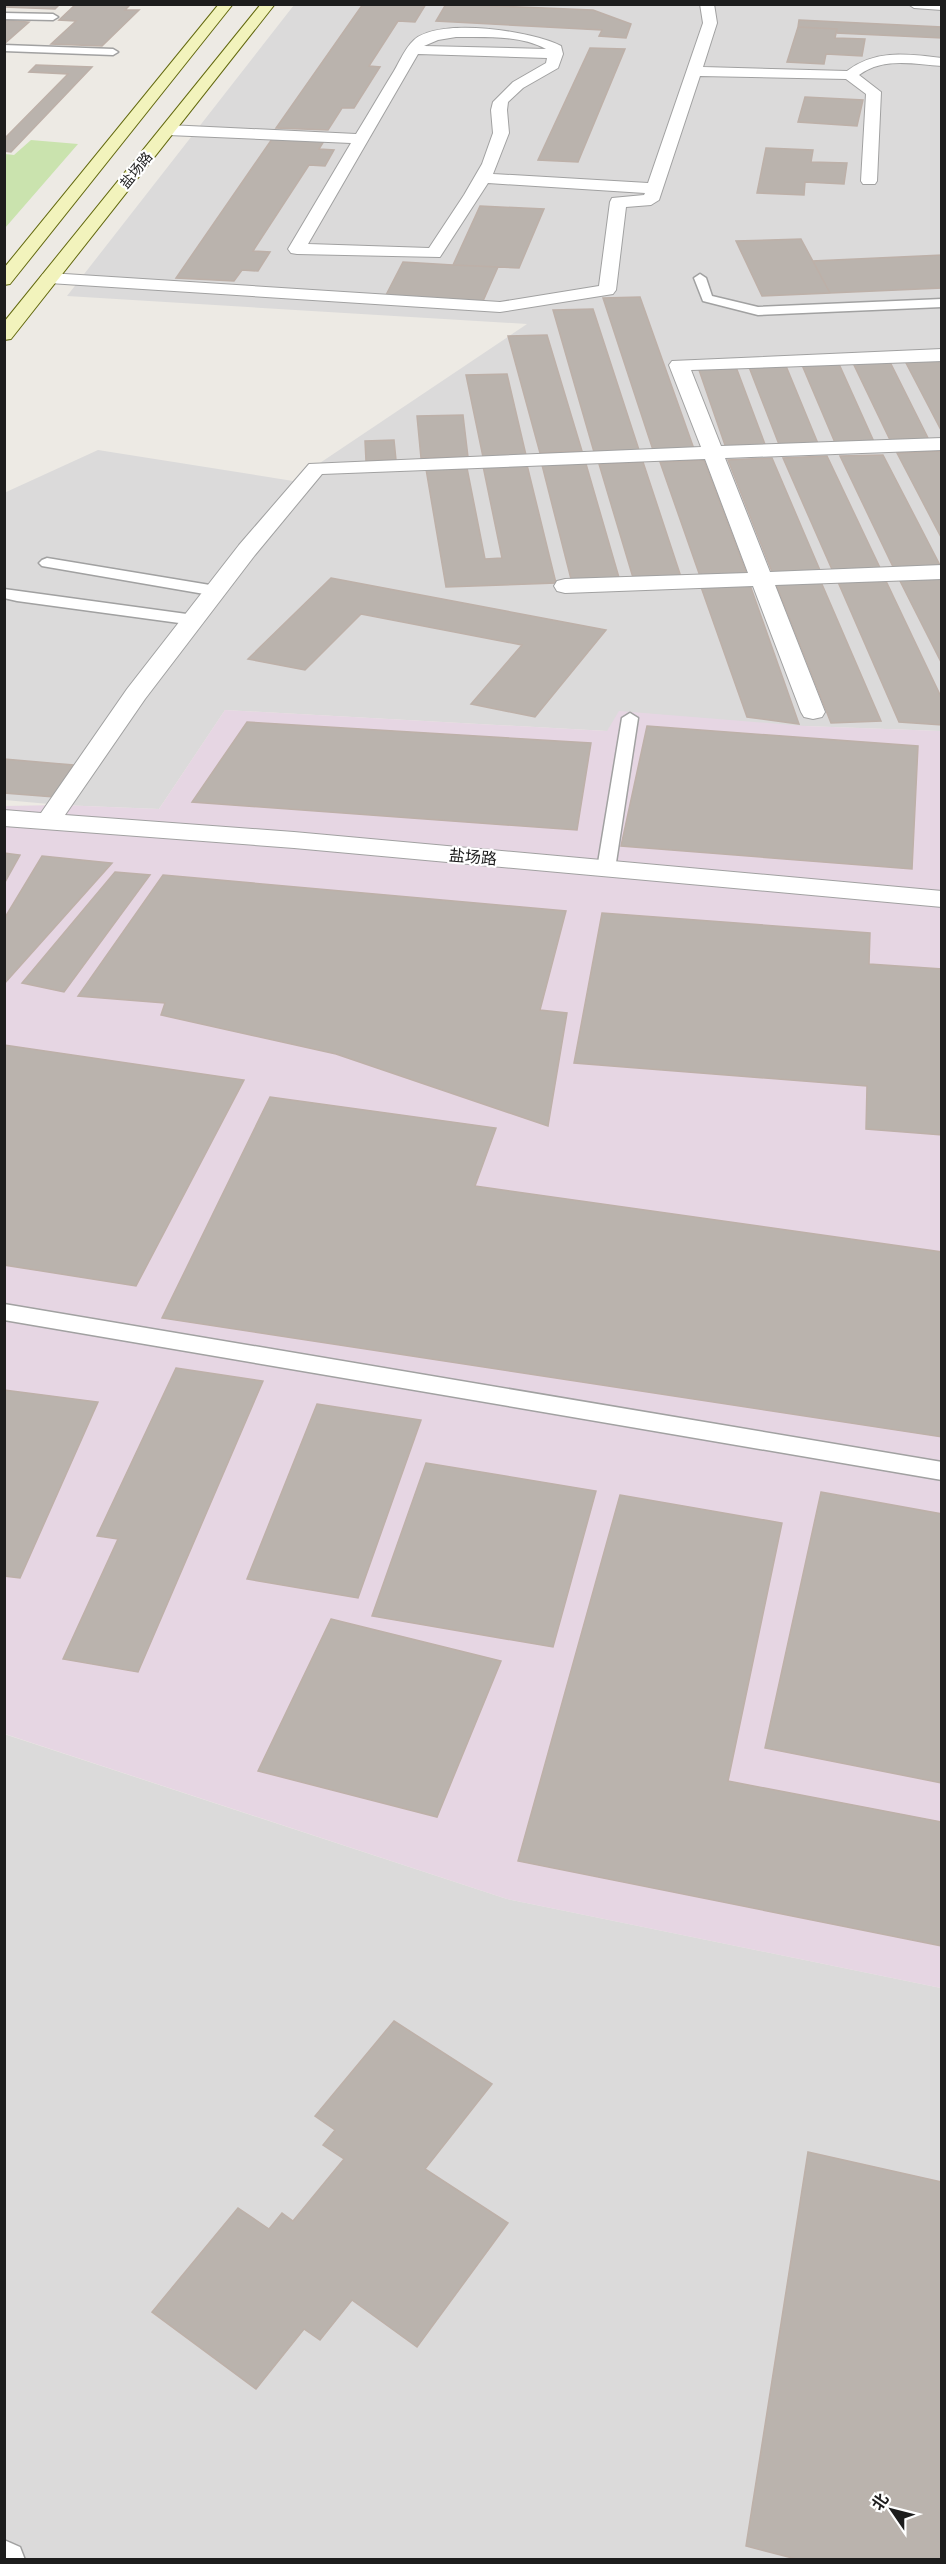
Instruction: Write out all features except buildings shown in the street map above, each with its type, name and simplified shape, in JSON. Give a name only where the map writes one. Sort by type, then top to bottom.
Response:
[{"type":"main road","name":"盐场路","points":[[4,279],[227,4]]},
{"type":"main road","name":"盐场路","points":[[4,335],[268,4]]},
{"type":"street","points":[[50,278],[500,307],[607,290],[618,202],[651,200],[710,23],[707,4]]},
{"type":"street","points":[[914,4],[942,6]]},
{"type":"street","points":[[272,292],[284,271],[413,50],[556,54],[553,65],[509,91],[499,105],[502,130],[483,178],[434,253],[297,249]]},
{"type":"street","points":[[850,75],[866,63],[900,58],[942,62]]},
{"type":"street","points":[[694,71],[850,75],[874,92],[870,181]]},
{"type":"street","points":[[168,130],[361,139]]},
{"type":"street","points":[[483,178],[655,188]]},
{"type":"street","points":[[813,712],[680,365],[942,355]]},
{"type":"street","points":[[48,821],[136,694],[316,468],[942,444]]},
{"type":"street","points":[[565,586],[942,572]]},
{"type":"street","name":"盐场路","points":[[4,818],[294,840],[942,899]]},
{"type":"lane","points":[[4,16],[53,17]]},
{"type":"lane","points":[[4,48],[114,52]]},
{"type":"lane","points":[[700,279],[706,298],[758,311],[942,303]]},
{"type":"lane","points":[[47,563],[216,591]]},
{"type":"lane","points":[[4,593],[194,620]]},
{"type":"lane","points":[[606,869],[630,718]]},
{"type":"lane","points":[[4,1312],[942,1471]]},
{"type":"shaded area","points":[[294,5],[941,5],[941,731],[805,726],[607,731],[225,710],[159,809],[5,800],[4,493],[98,450],[293,481],[527,324],[67,296]]},
{"type":"shaded area","points":[[225,710],[607,731],[619,711],[805,726],[941,731],[941,1988],[507,1899],[5,1734],[4,806],[60,805],[159,809]]},
{"type":"shaded area","points":[[4,1734],[507,1899],[941,1988],[941,2559],[5,2559]]},
{"type":"green space","points":[[31,140],[78,144],[5,228],[5,154],[14,155]]}]
